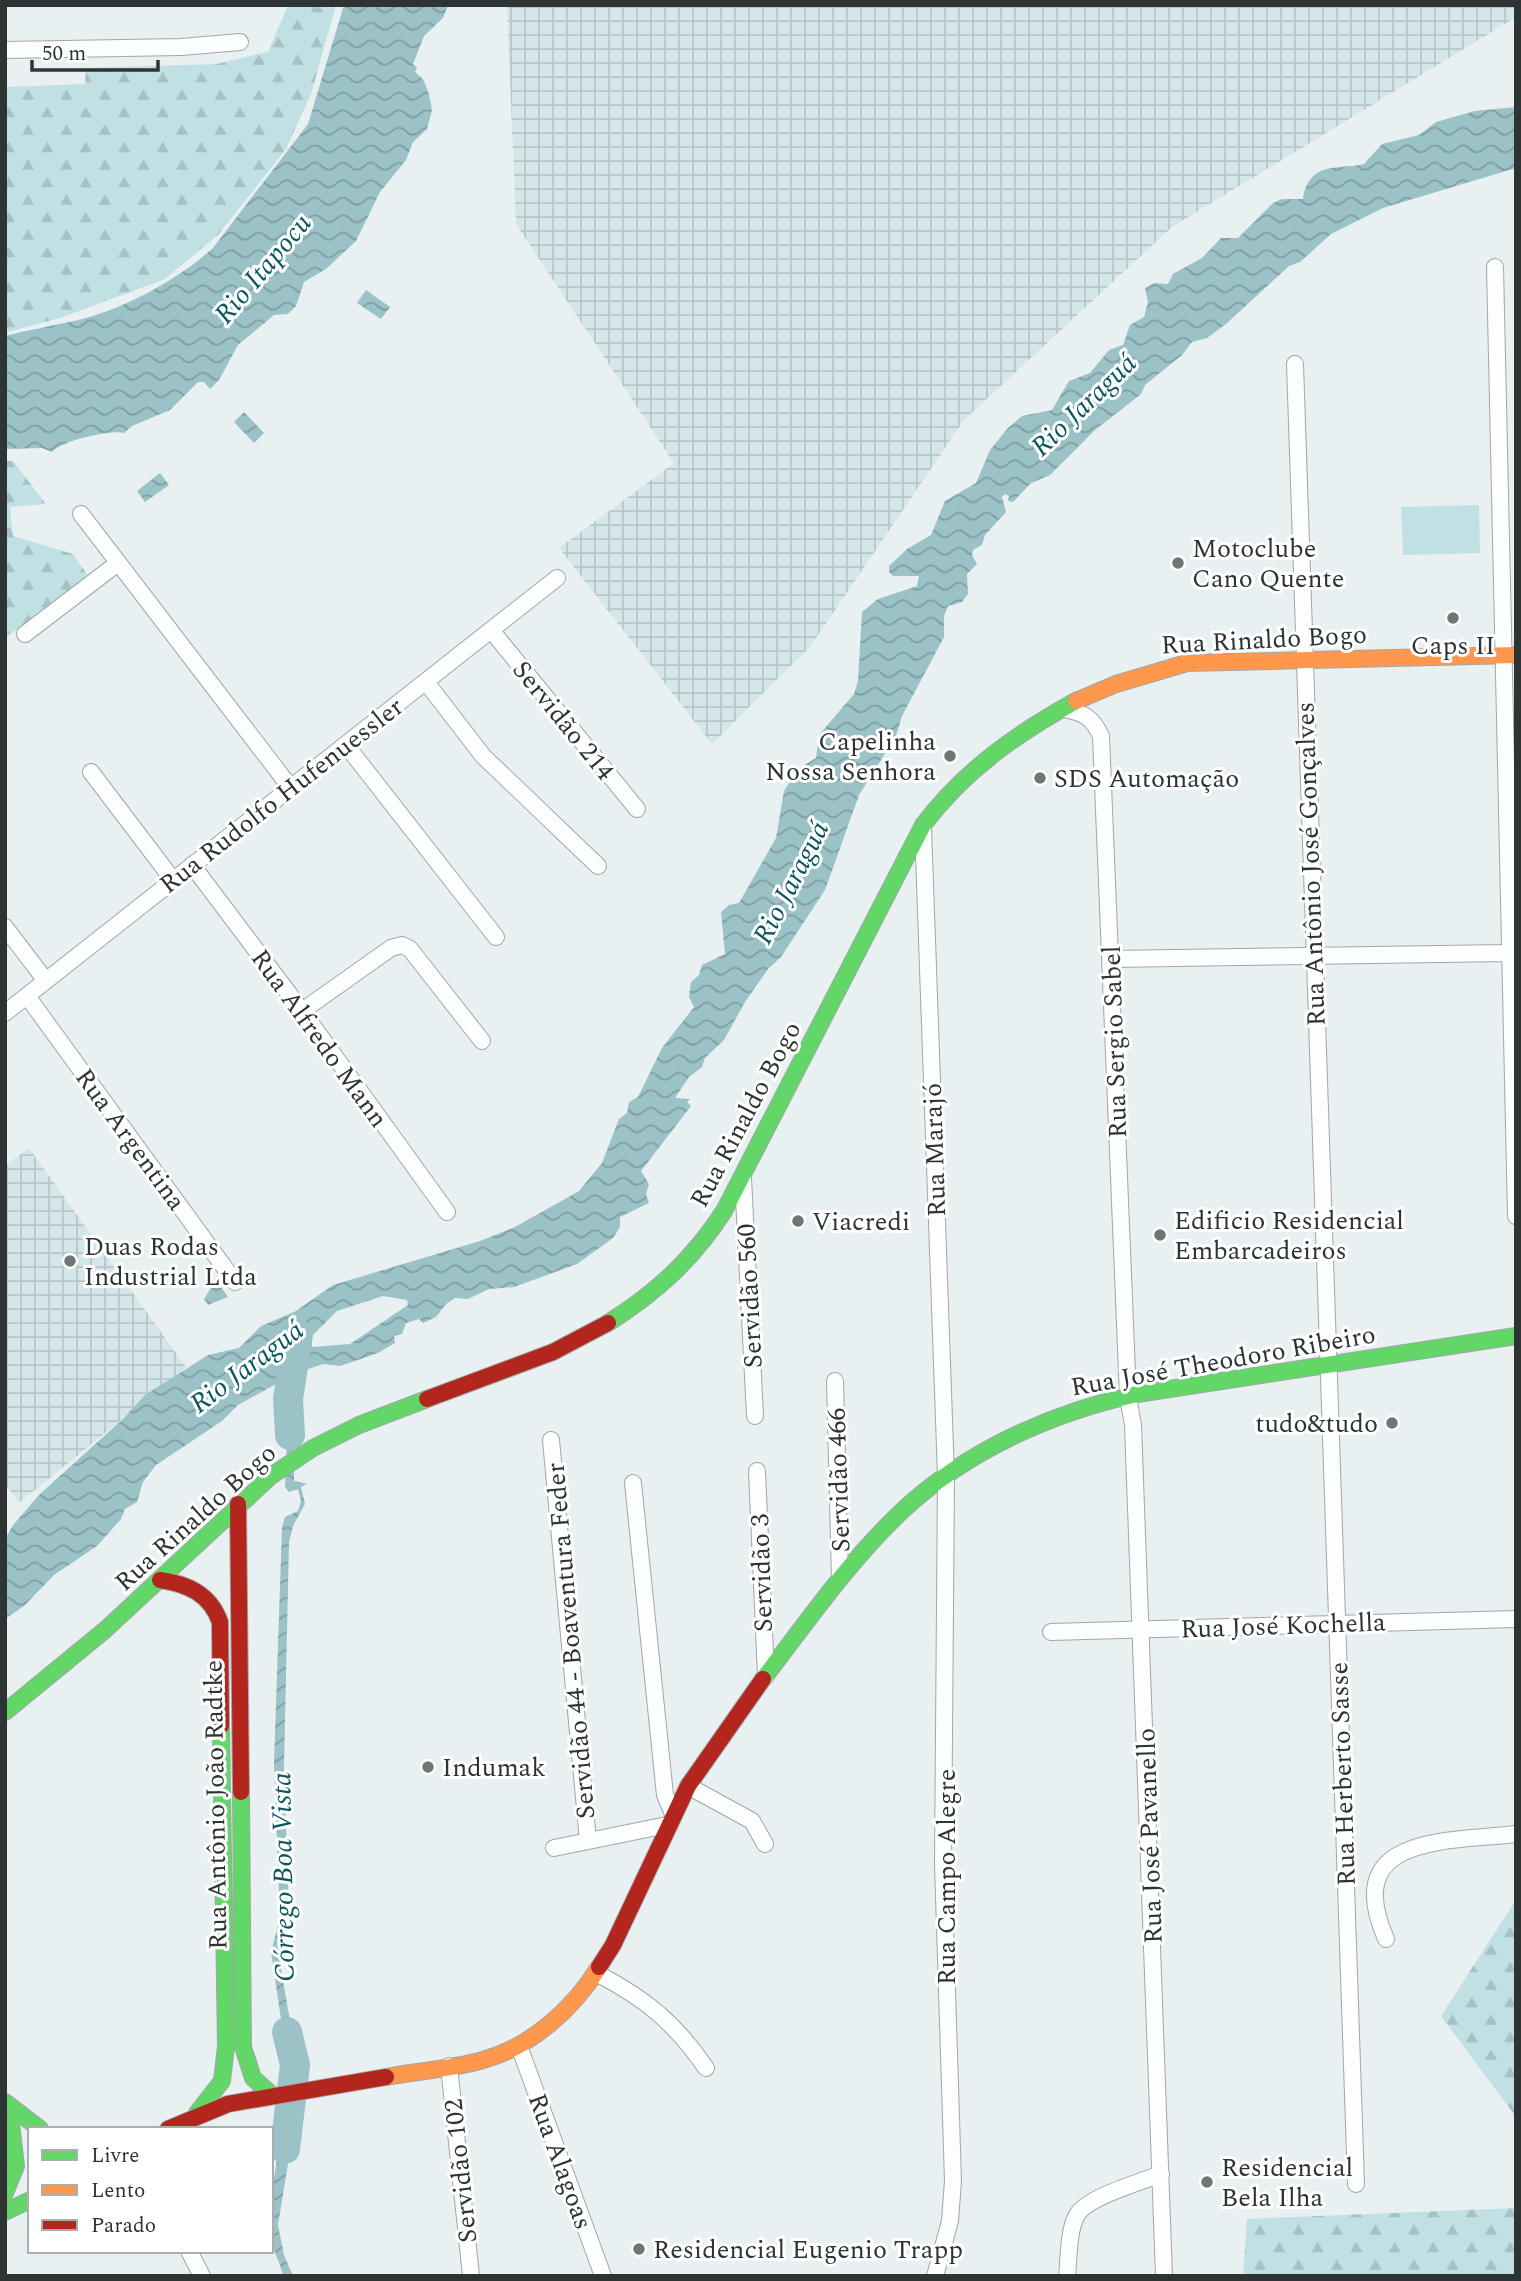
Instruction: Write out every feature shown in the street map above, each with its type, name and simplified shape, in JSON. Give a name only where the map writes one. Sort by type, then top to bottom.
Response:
[{"type":"main road","name":"Rua Rinaldo Bogo","points":[[5,1712],[68,1664],[273,1473],[316,1447],[584,1337],[655,1292],[682,1267],[706,1239],[743,1175],[938,800],[997,749],[1064,709],[1131,676],[1154,668],[1187,663],[1509,655]]},
{"type":"main road","name":"Rua José Theodoro Ribeiro","points":[[172,2127],[228,2104],[484,2060],[519,2046],[560,2015],[598,1974],[688,1786],[765,1676],[877,1536],[913,1501],[946,1476],[1002,1442],[1052,1419],[1128,1397],[1328,1363],[1516,1336]]},
{"type":"main road","name":"Rua Antônio João Radtke","points":[[238,1504],[243,2047],[253,2078],[276,2094]]},
{"type":"main road","name":"Rua Antônio João Radtke","points":[[160,1580],[192,1587],[210,1601],[220,1622],[226,2046],[222,2081],[196,2115]]},
{"type":"main road","points":[[5,2102],[37,2127]]},
{"type":"main road","points":[[8,2119],[28,2147]]},
{"type":"main road","points":[[5,2193],[16,2166],[8,2119]]},
{"type":"main road","points":[[5,2212],[28,2201]]},
{"type":"street","points":[[5,50],[240,42]]},
{"type":"street","points":[[1495,267],[1509,655],[1508,953],[1516,1216]]},
{"type":"street","name":"Rua Antônio José Gonçalves","points":[[1295,364],[1328,1363]]},
{"type":"street","points":[[81,514],[290,787]]},
{"type":"street","points":[[25,634],[118,563]]},
{"type":"street","name":"Rua Rudolfo Hufenuessler","points":[[5,1013],[557,578]]},
{"type":"street","name":"Servidão 214","points":[[491,630],[637,810]]},
{"type":"street","points":[[426,682],[483,756],[598,866]]},
{"type":"street","name":"Rua Sergio Sabel","points":[[1064,709],[1083,712],[1094,721],[1101,736],[1128,1397]]},
{"type":"street","points":[[345,745],[496,937]]},
{"type":"street","points":[[91,772],[173,880]]},
{"type":"street","name":"Rua Marajó","points":[[923,825],[946,1476]]},
{"type":"street","name":"Rua Alfredo Mann","points":[[192,865],[302,1011],[447,1212]]},
{"type":"street","points":[[5,928],[46,981]]},
{"type":"street","points":[[302,1011],[391,948],[402,945],[411,949],[482,1041]]},
{"type":"street","points":[[1111,960],[1508,953]]},
{"type":"street","name":"Rua Argentina","points":[[27,996],[235,1282]]},
{"type":"street","name":"Servidão 560","points":[[743,1175],[755,1416]]},
{"type":"street","name":"Rua Herberto Sasse","points":[[1328,1363],[1356,2184]]},
{"type":"street","name":"Servidão 466","points":[[835,1381],[840,1579]]},
{"type":"street","name":"Rua José Pavanello","points":[[1128,1397],[1133,1425],[1164,2276]]},
{"type":"street","name":"Servidão 44 - Boaventura Feder","points":[[551,1440],[588,1841]]},
{"type":"street","name":"Servidão 3","points":[[757,1471],[765,1676]]},
{"type":"street","name":"Rua Campo Alegre","points":[[935,2276],[950,2221],[953,2181],[943,1864],[946,1476]]},
{"type":"street","points":[[554,1848],[670,1820],[665,1795],[633,1483]]},
{"type":"street","name":"Rua José Kochella","points":[[1051,1632],[1516,1619]]},
{"type":"street","points":[[688,1786],[752,1821],[765,1844]]},
{"type":"street","points":[[1386,1939],[1380,1925],[1375,1891],[1380,1870],[1396,1853],[1427,1844],[1516,1834]]},
{"type":"street","points":[[598,1974],[637,1995],[687,2040],[706,2068]]},
{"type":"street","name":"Rua Alagoas","points":[[519,2046],[603,2276]]},
{"type":"street","name":"Servidão 102","points":[[449,2066],[471,2276]]},
{"type":"street","points":[[1066,2276],[1076,2216],[1085,2207],[1161,2174]]},
{"type":"street","points":[[190,2253],[202,2276]]},
{"type":"shaded area","points":[[507,5],[1516,5],[1516,17],[1172,227],[964,420],[810,647],[712,744],[559,548],[674,463],[516,224]]},
{"type":"shaded area","points":[[29,1148],[186,1367],[19,1503],[5,1484],[5,1166]]},
{"type":"green space","points":[[288,5],[336,5],[311,94],[286,149],[218,235],[165,279],[63,317],[5,333],[5,87],[85,84],[86,68],[216,64],[268,52]]},
{"type":"green space","points":[[5,461],[13,461],[46,504],[10,507],[13,536],[73,554],[93,583],[5,637]]},
{"type":"green space","points":[[1479,505],[1480,553],[1403,555],[1401,507]]},
{"type":"green space","points":[[1516,1900],[1516,2117],[1441,2016]]},
{"type":"green space","points":[[1516,2208],[1516,2276],[1243,2276],[1247,2219]]},
{"type":"water","name":"Rio Itapocu","points":[[344,5],[448,5],[443,18],[424,36],[413,64],[429,94],[432,110],[427,129],[413,142],[406,160],[380,192],[356,241],[326,269],[304,282],[296,306],[288,314],[274,315],[238,345],[219,380],[210,389],[204,382],[198,382],[170,410],[132,426],[124,433],[87,437],[65,444],[52,452],[42,448],[5,449],[5,336],[93,316],[130,302],[183,272],[213,248],[308,124]]},
{"type":"water","name":"Rio Jaraguá","points":[[1516,107],[1516,168],[1383,208],[1331,234],[1300,262],[1289,266],[1226,324],[1207,338],[1192,342],[1182,355],[1145,385],[1141,394],[1095,430],[1050,475],[1031,483],[1013,502],[1008,501],[1009,496],[1005,494],[1002,497],[1006,512],[985,535],[982,545],[973,550],[972,555],[977,564],[967,574],[968,594],[962,602],[948,606],[944,616],[944,637],[902,716],[896,736],[859,795],[825,890],[781,957],[768,969],[745,1002],[724,1040],[705,1058],[702,1067],[689,1077],[675,1098],[690,1099],[687,1102],[691,1106],[641,1171],[649,1184],[646,1194],[649,1203],[620,1217],[620,1227],[613,1238],[577,1264],[514,1287],[489,1289],[468,1299],[455,1298],[446,1304],[436,1317],[423,1323],[419,1319],[406,1323],[402,1334],[394,1336],[395,1343],[378,1353],[340,1366],[323,1364],[294,1374],[238,1405],[222,1421],[156,1465],[143,1482],[137,1502],[125,1509],[121,1519],[97,1546],[54,1575],[24,1606],[5,1619],[5,1539],[13,1525],[40,1494],[124,1418],[145,1395],[208,1355],[239,1348],[261,1326],[296,1311],[333,1285],[480,1241],[515,1227],[579,1191],[602,1163],[619,1119],[627,1113],[629,1102],[638,1097],[662,1048],[694,1007],[689,997],[691,982],[699,975],[702,965],[725,954],[721,912],[729,905],[739,903],[776,838],[784,791],[798,769],[816,758],[819,735],[854,694],[858,681],[862,612],[878,599],[917,586],[919,576],[893,576],[889,572],[889,566],[907,549],[931,535],[945,501],[976,483],[990,450],[1008,428],[1022,416],[1052,410],[1069,381],[1090,373],[1109,350],[1123,345],[1130,325],[1144,317],[1148,302],[1145,288],[1154,283],[1168,284],[1173,274],[1202,258],[1221,238],[1238,238],[1273,203],[1282,199],[1303,199],[1306,187],[1318,172],[1364,164],[1382,144],[1419,135],[1436,122],[1475,111]],"holes":[[[383,1296],[407,1300],[408,1305],[350,1344],[312,1347],[311,1337],[337,1311]]]},
{"type":"water","points":[[366,290],[390,307],[381,319],[357,303]]},
{"type":"water","points":[[244,412],[264,433],[254,443],[234,422]]},
{"type":"water","points":[[160,473],[169,485],[145,502],[137,491]]},
{"type":"water","points":[[216,1280],[228,1297],[208,1305],[204,1299]]},
{"type":"water","points":[[294,1432],[294,1481],[307,1484],[301,1487],[305,1504],[293,1526],[289,1542],[284,1767],[289,1912],[281,1969],[299,2072],[289,2073],[271,1952],[280,1918],[274,1763],[282,1527],[285,1517],[298,1511],[301,1501],[298,1489],[289,1492],[285,1487],[287,1436]]},
{"type":"water","points":[[297,2109],[278,2225],[284,2255],[293,2276],[283,2276],[273,2244],[273,2186],[285,2111]]},
{"type":"waterway","name":"Córrego Boa Vista","points":[[290,1435],[288,1399],[298,1334]]},
{"type":"waterway","name":"Córrego Boa Vista","points":[[285,2149],[295,2065],[287,2032]]},
{"type":"traffic: fast","points":[[608,1323],[642,1300],[672,1274],[700,1245],[724,1211],[923,825],[974,770],[1012,740],[1076,701]]},
{"type":"traffic: fast","points":[[763,1679],[846,1571],[902,1511],[954,1470],[1011,1437],[1073,1412],[1137,1394],[1516,1336]]},
{"type":"traffic: fast","points":[[5,1712],[105,1630],[271,1476],[313,1448],[359,1425],[427,1399]]},
{"type":"traffic: fast","points":[[197,2113],[222,2081],[226,2046],[221,1726]]},
{"type":"traffic: fast","points":[[241,1792],[243,2047],[253,2078],[272,2095]]},
{"type":"traffic: fast","points":[[5,2102],[37,2127]]},
{"type":"traffic: fast","points":[[5,2193],[16,2166],[11,2123]]},
{"type":"traffic: fast","points":[[5,2212],[28,2201]]},
{"type":"traffic: slow","points":[[1076,701],[1116,684],[1187,663],[1516,655]]},
{"type":"traffic: slow","points":[[386,2077],[471,2063],[518,2046],[564,2011],[599,1967]]},
{"type":"traffic: jam","points":[[427,1399],[553,1352],[608,1323]]},
{"type":"traffic: jam","points":[[238,1504],[241,1792]]},
{"type":"traffic: jam","points":[[160,1580],[180,1584],[197,1592],[216,1612],[220,1622],[221,1726]]},
{"type":"traffic: jam","points":[[599,1967],[613,1945],[688,1786],[763,1679]]},
{"type":"traffic: jam","points":[[173,2127],[228,2104],[386,2077]]},
{"type":"place","name":"Motoclube Cano Quente","points":[[1178,563]]},
{"type":"place","name":"Caps II","points":[[1453,618]]},
{"type":"place","name":"Capelinha Nossa Senhora","points":[[950,756]]},
{"type":"place","name":"SDS Automação","points":[[1040,778]]},
{"type":"place","name":"Viacredi","points":[[798,1221]]},
{"type":"place","name":"Edificio Residencial Embarcadeiros","points":[[1160,1235]]},
{"type":"place","name":"Duas Rodas Industrial Ltda","points":[[70,1261]]},
{"type":"place","name":"tudo&tudo","points":[[1392,1423]]},
{"type":"place","name":"Indumak","points":[[428,1767]]},
{"type":"place","name":"Residencial Bela Ilha","points":[[1207,2182]]},
{"type":"place","name":"Residencial Eugenio Trapp","points":[[639,2249]]}]
